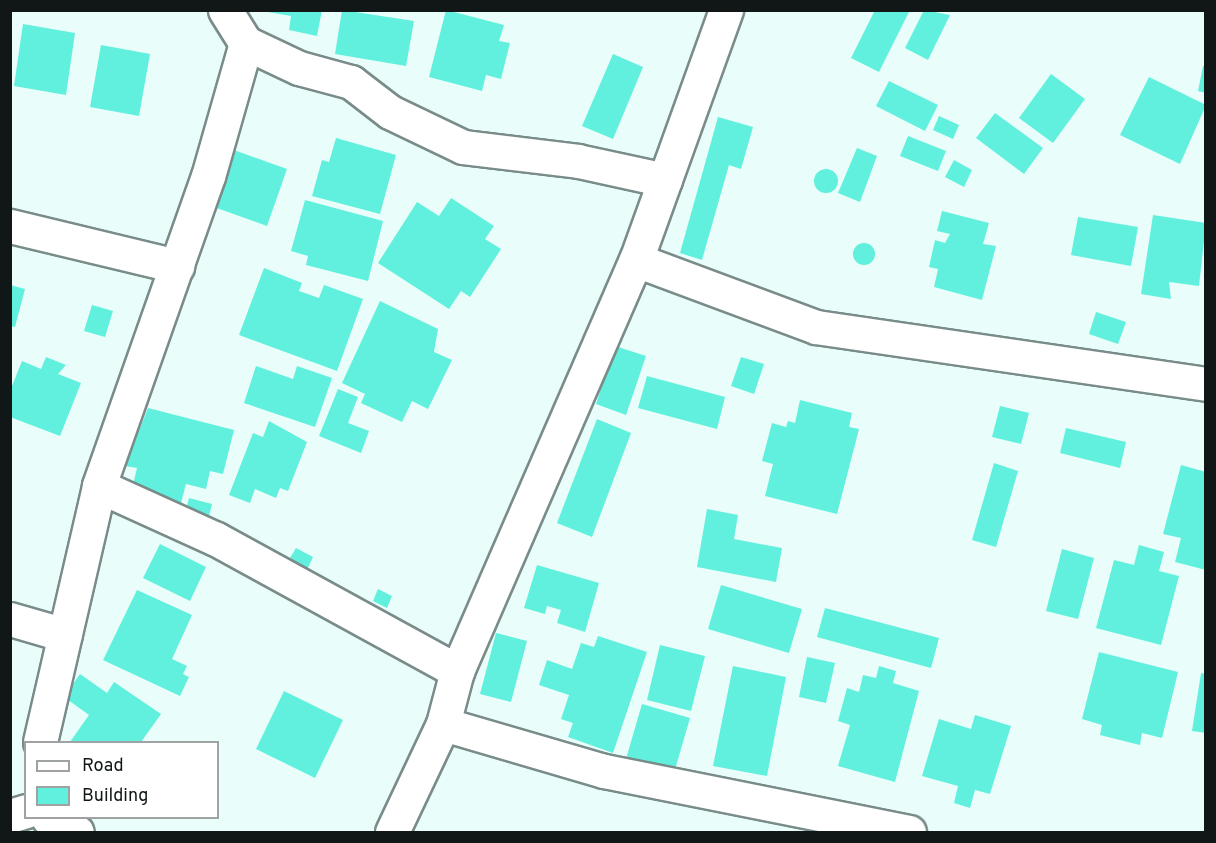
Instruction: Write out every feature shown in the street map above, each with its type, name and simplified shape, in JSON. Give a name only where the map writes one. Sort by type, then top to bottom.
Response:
[{"type":"street","points":[[225,10],[246,43],[299,68],[351,82],[390,112],[463,147],[578,161],[665,180]]},
{"type":"street","points":[[392,832],[443,724],[457,671],[636,260],[726,10]]},
{"type":"street","points":[[40,741],[99,486],[177,266],[246,43]]},
{"type":"street","points":[[10,226],[177,266]]},
{"type":"street","points":[[636,260],[816,327],[1206,384]]},
{"type":"street","points":[[99,486],[216,539],[457,671]]},
{"type":"street","points":[[10,619],[65,635]]},
{"type":"street","points":[[443,724],[604,771],[909,832]]},
{"type":"street","points":[[43,819],[77,832]]},
{"type":"building","points":[[322,10],[317,36],[289,30],[291,16],[268,12]]},
{"type":"building","points":[[342,10],[414,21],[406,66],[335,54]]},
{"type":"building","points":[[446,10],[504,25],[499,41],[510,43],[501,79],[486,75],[482,91],[429,77]]},
{"type":"building","points":[[875,10],[910,10],[879,72],[851,58]]},
{"type":"building","points":[[924,10],[950,15],[928,60],[905,48]]},
{"type":"building","points":[[23,24],[75,33],[66,95],[14,86]]},
{"type":"building","points":[[101,45],[150,54],[139,116],[90,107]]},
{"type":"building","points":[[613,54],[643,67],[613,139],[582,126]]},
{"type":"building","points":[[1203,66],[1206,66],[1206,93],[1198,91]]},
{"type":"building","points":[[1051,74],[1085,99],[1053,143],[1019,118]]},
{"type":"building","points":[[1149,77],[1206,105],[1180,164],[1120,135]]},
{"type":"building","points":[[889,81],[938,105],[925,131],[876,106]]},
{"type":"building","points":[[995,113],[1043,148],[1024,174],[976,138]]},
{"type":"building","points":[[939,116],[959,125],[953,139],[933,130]]},
{"type":"building","points":[[718,117],[753,127],[741,169],[729,165],[702,260],[680,253]]},
{"type":"building","points":[[908,136],[946,151],[938,171],[900,156]]},
{"type":"building","points":[[336,138],[396,155],[380,214],[312,196],[322,160],[329,162]]},
{"type":"building","points":[[857,148],[877,156],[860,202],[838,193]]},
{"type":"building","points":[[231,149],[287,169],[267,226],[211,206]]},
{"type":"building","points":[[954,160],[972,170],[964,187],[945,177]]},
{"type":"building","points":[[826,169],[834,173],[838,181],[834,189],[826,193],[818,189],[814,181],[818,173]]},
{"type":"building","points":[[451,198],[494,226],[485,239],[501,249],[470,297],[461,291],[449,309],[378,263],[417,202],[439,216]]},
{"type":"building","points":[[305,200],[383,221],[368,281],[306,265],[308,256],[291,251]]},
{"type":"building","points":[[942,211],[989,223],[983,244],[996,246],[982,300],[934,287],[938,269],[929,267],[935,240],[945,243],[950,234],[937,231]]},
{"type":"building","points":[[1153,215],[1206,223],[1199,286],[1169,282],[1171,299],[1141,294]]},
{"type":"building","points":[[1078,217],[1138,227],[1131,266],[1071,255]]},
{"type":"building","points":[[860,243],[868,243],[875,250],[875,258],[868,265],[860,265],[853,258],[853,250]]},
{"type":"building","points":[[264,268],[302,283],[299,291],[319,298],[324,285],[363,299],[337,371],[239,335]]},
{"type":"building","points":[[10,285],[25,289],[15,327],[10,326]]},
{"type":"building","points":[[380,301],[438,329],[434,352],[452,360],[428,409],[412,401],[402,422],[361,403],[365,394],[342,383]]},
{"type":"building","points":[[92,305],[113,311],[105,337],[84,331]]},
{"type":"building","points":[[1096,312],[1126,322],[1118,344],[1089,334]]},
{"type":"building","points":[[615,346],[646,356],[626,415],[596,404]]},
{"type":"building","points":[[46,357],[66,365],[58,374],[81,383],[60,436],[10,417],[10,391],[22,361],[41,369]]},
{"type":"building","points":[[741,357],[764,364],[754,394],[731,386]]},
{"type":"building","points":[[256,366],[293,379],[297,366],[332,378],[315,427],[244,403]]},
{"type":"building","points":[[647,376],[725,397],[717,429],[638,408]]},
{"type":"building","points":[[338,389],[358,397],[348,423],[369,431],[361,453],[319,436]]},
{"type":"building","points":[[800,400],[852,413],[849,427],[859,429],[837,514],[765,496],[773,464],[762,461],[772,423],[786,427],[788,421],[795,423]]},
{"type":"building","points":[[1000,406],[1029,413],[1021,444],[992,437]]},
{"type":"building","points":[[148,408],[234,430],[223,474],[210,471],[206,489],[186,484],[181,503],[132,489],[137,468],[125,466]]},
{"type":"building","points":[[597,419],[631,433],[592,537],[557,523]]},
{"type":"building","points":[[269,421],[307,442],[288,491],[280,488],[276,498],[255,489],[250,503],[229,495],[253,433],[263,437]]},
{"type":"building","points":[[1066,428],[1126,442],[1120,468],[1060,453]]},
{"type":"building","points":[[994,463],[1018,471],[996,547],[972,540]]},
{"type":"building","points":[[1181,465],[1206,472],[1206,570],[1175,562],[1181,538],[1163,534]]},
{"type":"building","points":[[189,498],[212,504],[208,520],[185,514]]},
{"type":"building","points":[[707,509],[738,515],[734,539],[782,548],[776,582],[697,567]]},
{"type":"building","points":[[160,544],[206,567],[190,601],[143,578]]},
{"type":"building","points":[[1139,545],[1164,552],[1159,571],[1179,576],[1161,645],[1096,628],[1114,560],[1134,565]]},
{"type":"building","points":[[296,548],[313,557],[306,572],[287,563]]},
{"type":"building","points":[[1062,549],[1094,558],[1078,619],[1046,611]]},
{"type":"building","points":[[537,565],[599,583],[585,632],[557,623],[561,610],[547,606],[545,614],[524,608]]},
{"type":"building","points":[[721,585],[802,609],[789,653],[708,629]]},
{"type":"building","points":[[378,589],[392,596],[387,608],[373,601]]},
{"type":"building","points":[[137,590],[192,615],[172,659],[187,666],[183,674],[189,677],[180,696],[103,660]]},
{"type":"building","points":[[825,608],[939,638],[931,668],[817,637]]},
{"type":"building","points":[[496,633],[527,641],[511,702],[480,694]]},
{"type":"building","points":[[598,636],[647,652],[613,753],[568,737],[573,723],[561,719],[569,695],[539,685],[547,660],[572,669],[581,643],[594,647]]},
{"type":"building","points":[[660,645],[705,656],[691,711],[647,700]]},
{"type":"building","points":[[1099,652],[1178,672],[1162,738],[1142,733],[1140,745],[1100,735],[1102,725],[1082,719]]},
{"type":"building","points":[[807,657],[835,663],[826,703],[799,697]]},
{"type":"building","points":[[733,666],[786,677],[767,776],[713,766]]},
{"type":"building","points":[[879,666],[896,671],[893,683],[919,691],[895,782],[838,766],[850,725],[838,721],[847,688],[859,692],[863,675],[876,678]]},
{"type":"building","points":[[1201,673],[1206,674],[1206,733],[1192,731]]},
{"type":"building","points":[[80,674],[107,693],[114,682],[161,714],[142,741],[71,741],[89,715],[64,697]]},
{"type":"building","points":[[284,691],[343,720],[315,778],[256,749]]},
{"type":"building","points":[[642,704],[690,718],[674,773],[626,759]]},
{"type":"building","points":[[975,715],[1011,726],[990,794],[975,790],[970,808],[954,803],[958,786],[922,776],[939,719],[971,729]]}]
